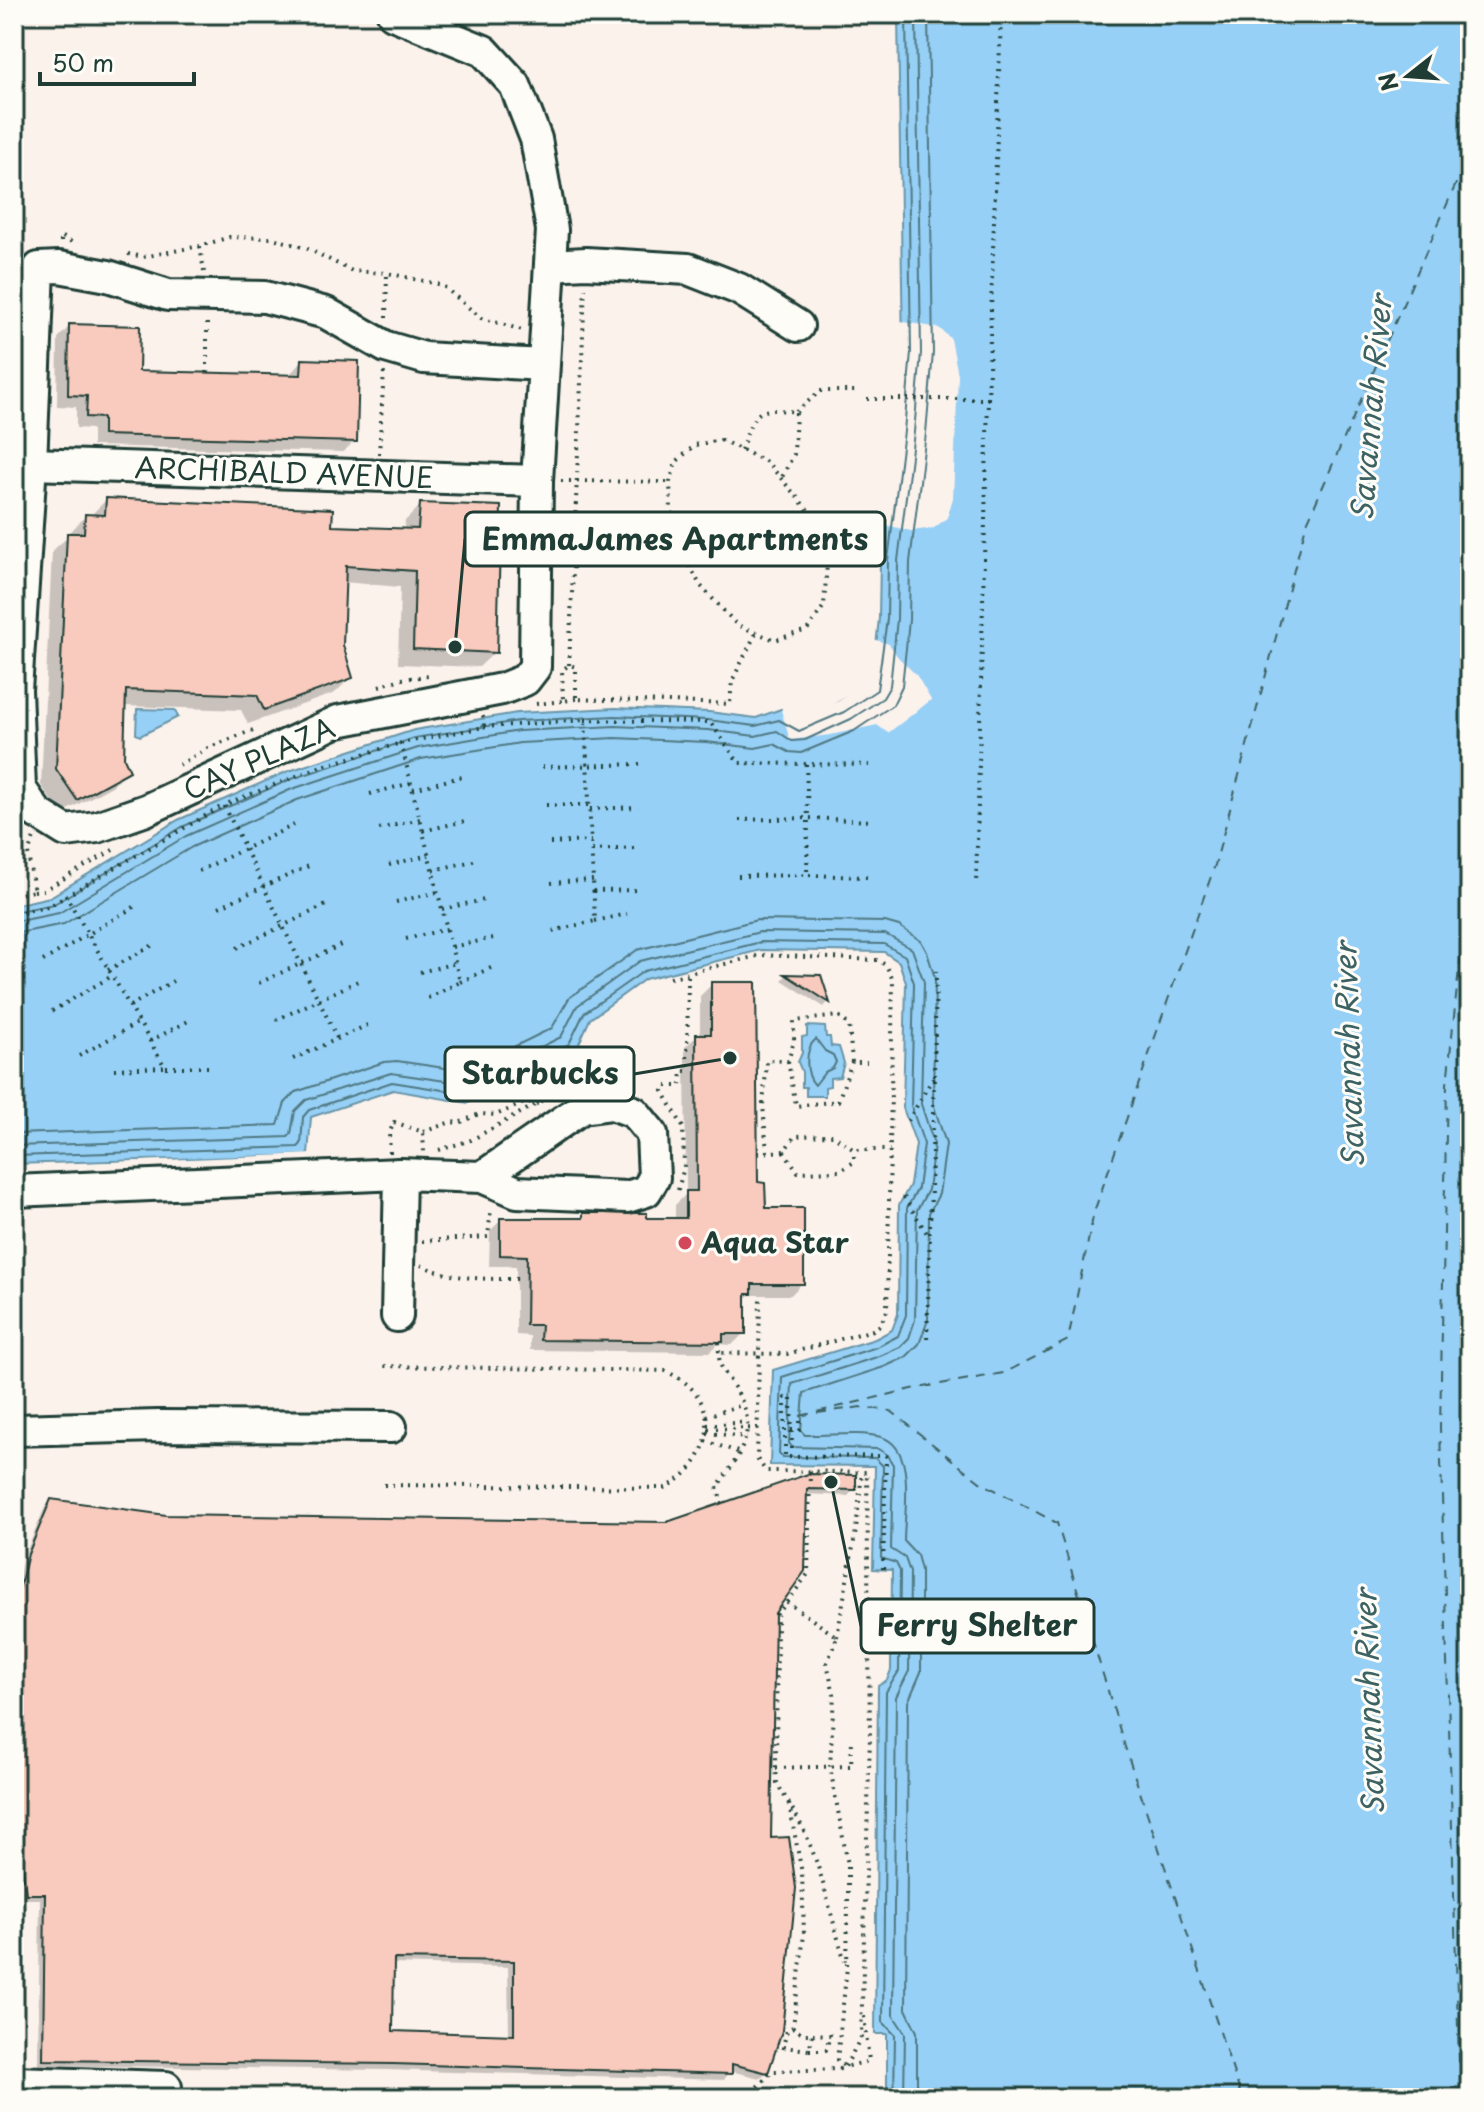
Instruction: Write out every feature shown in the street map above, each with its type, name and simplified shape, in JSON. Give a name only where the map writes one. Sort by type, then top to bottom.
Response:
[{"type":"street","name":"CAY PLAZA","points":[[42,816],[66,831],[97,827],[146,810],[338,721],[502,689],[525,680],[535,667],[537,481],[532,365],[550,265],[552,230],[536,139],[515,85],[484,51],[393,14]]},
{"type":"street","points":[[550,265],[586,263],[688,269],[739,289],[798,326]]},
{"type":"street","points":[[42,816],[20,788],[15,690],[20,463],[39,268],[59,267],[108,276],[168,295],[265,297],[326,313],[386,347],[424,358],[532,365]]},
{"type":"street","name":"ARCHIBALD AVENUE","points":[[20,463],[537,481]]},
{"type":"street","points":[[14,1191],[323,1177],[397,1162],[482,1177],[517,1192],[627,1197],[646,1191],[654,1178],[652,1134],[634,1112],[612,1104],[596,1104],[582,1108],[482,1177]]},
{"type":"street","points":[[397,1162],[397,1316]]},
{"type":"street","points":[[14,1409],[158,1426]]},
{"type":"street","points":[[14,1430],[158,1426],[391,1427]]},
{"type":"street","points":[[14,2082],[166,2087]]},
{"type":"path","points":[[976,884],[1001,14]]},
{"type":"path","points":[[569,665],[586,263]]},
{"type":"path","points":[[378,477],[387,273],[442,285],[481,318],[522,329],[532,365]]},
{"type":"path","points":[[781,479],[794,454],[796,412],[820,391],[856,391]]},
{"type":"path","points":[[867,399],[988,399]]},
{"type":"path","points":[[741,450],[750,426],[759,414],[769,408],[796,412]]},
{"type":"path","points":[[721,440],[741,450],[767,462],[808,510],[827,563],[824,606],[807,630],[775,640],[737,625],[700,585],[683,553],[671,510],[670,482],[676,462],[695,445],[721,440]]},
{"type":"path","points":[[537,481],[670,482]]},
{"type":"path","points":[[535,704],[576,699],[730,704],[732,681],[756,633]]},
{"type":"path","points":[[569,665],[576,667],[576,699]]},
{"type":"path","points":[[563,701],[562,670],[569,665]]},
{"type":"path","points":[[483,718],[484,727]]},
{"type":"path","points":[[585,720],[595,921]]},
{"type":"path","points":[[14,913],[48,907],[224,805],[319,767],[401,743],[484,727],[585,720],[710,722],[739,763],[871,765]]},
{"type":"path","points":[[401,743],[460,982]]},
{"type":"path","points":[[542,767],[640,764]]},
{"type":"path","points":[[806,764],[807,875]]},
{"type":"path","points":[[370,794],[465,776]]},
{"type":"path","points":[[224,805],[337,1038]]},
{"type":"path","points":[[546,805],[638,807]]},
{"type":"path","points":[[34,891],[28,853],[42,816]]},
{"type":"path","points":[[739,820],[808,818],[871,821]]},
{"type":"path","points":[[379,829],[420,819]]},
{"type":"path","points":[[423,831],[469,820]]},
{"type":"path","points":[[199,871],[294,825]]},
{"type":"path","points":[[550,843],[591,841]]},
{"type":"path","points":[[14,895],[44,890],[121,845]]},
{"type":"path","points":[[592,850],[639,848]]},
{"type":"path","points":[[389,865],[429,855]]},
{"type":"path","points":[[433,870],[478,860]]},
{"type":"path","points":[[219,907],[311,865]]},
{"type":"path","points":[[738,876],[867,877]]},
{"type":"path","points":[[551,883],[593,880]]},
{"type":"path","points":[[593,891],[641,890]]},
{"type":"path","points":[[396,902],[438,892]]},
{"type":"path","points":[[66,896],[164,1067]]},
{"type":"path","points":[[442,909],[484,900]]},
{"type":"path","points":[[237,948],[326,905]]},
{"type":"path","points":[[43,961],[134,907]]},
{"type":"path","points":[[552,931],[627,914]]},
{"type":"path","points":[[406,939],[447,929]]},
{"type":"path","points":[[452,947],[493,938]]},
{"type":"path","points":[[108,970],[155,944]]},
{"type":"path","points":[[259,983],[341,945]]},
{"type":"path","points":[[670,978],[761,955],[877,960],[886,965],[893,980],[885,1317],[873,1330],[787,1354],[719,1353]]},
{"type":"path","points":[[420,972],[456,963]]},
{"type":"path","points":[[428,998],[495,966]]},
{"type":"path","points":[[927,1341],[936,971]]},
{"type":"path","points":[[52,1011],[112,976]]},
{"type":"path","points":[[130,1006],[173,981]]},
{"type":"path","points":[[276,1020],[358,981]]},
{"type":"path","points":[[839,1016],[849,1025],[852,1062],[838,1101],[796,1106],[788,1061],[794,1041],[794,1021],[839,1016]]},
{"type":"path","points":[[150,1041],[192,1019]]},
{"type":"path","points":[[79,1056],[139,1022]]},
{"type":"path","points":[[293,1059],[372,1023]]},
{"type":"path","points":[[767,1152],[763,1105],[767,1060],[788,1061]]},
{"type":"path","points":[[852,1062],[867,1062]]},
{"type":"path","points":[[114,1069],[213,1067]]},
{"type":"path","points":[[908,1121],[934,1076]]},
{"type":"path","points":[[538,1104],[526,1102],[496,1115],[479,1114],[459,1123],[451,1122],[423,1132],[394,1122],[389,1134],[391,1155],[397,1162],[471,1140],[538,1104],[558,1092]]},
{"type":"path","points":[[423,1132],[424,1154]]},
{"type":"path","points":[[784,1151],[795,1136],[833,1135],[854,1150],[890,1150]]},
{"type":"path","points":[[784,1151],[798,1172],[840,1171],[854,1162],[854,1150]]},
{"type":"path","points":[[758,1153],[784,1151]]},
{"type":"path","points":[[904,1197],[930,1237]]},
{"type":"path","points":[[760,1297],[757,1459],[766,1471],[867,1472],[870,1737],[861,2037],[845,2067]]},
{"type":"path","points":[[719,1342],[719,1365],[743,1405],[748,1428],[742,1453],[717,1487],[722,1503]]},
{"type":"path","points":[[384,1366],[666,1371],[691,1387],[700,1399],[707,1429],[697,1461],[687,1475],[665,1488],[384,1485]]},
{"type":"path","points":[[784,1471],[785,1398],[791,1398],[792,1449]]},
{"type":"path","points":[[706,1416],[743,1405]]},
{"type":"path","points":[[791,1430],[800,1430],[800,1416]]},
{"type":"path","points":[[707,1429],[747,1422]]},
{"type":"path","points":[[707,1429],[758,1428]]},
{"type":"path","points":[[707,1429],[747,1437]]},
{"type":"path","points":[[705,1441],[742,1453]]},
{"type":"path","points":[[785,1457],[886,1456],[883,1569]]},
{"type":"path","points":[[810,1471],[808,1574],[777,1615],[777,1783],[805,1828],[828,1895],[847,1967]]},
{"type":"path","points":[[845,2067],[837,2060],[847,1967],[848,1865],[830,1767],[834,1694],[827,1663],[837,1637],[856,1530],[862,1472]]},
{"type":"path","points":[[787,1602],[837,1637]]},
{"type":"path","points":[[776,1768],[851,1766],[852,1741]]},
{"type":"path","points":[[789,1804],[802,1873],[804,1934],[793,2027]]},
{"type":"path","points":[[14,1852],[21,1852]]},
{"type":"path","points":[[746,2098],[773,2071],[844,2069],[869,2061],[862,2002]]},
{"type":"path","points":[[793,2027],[803,2034],[830,2035],[826,2050],[783,2047],[787,2030],[793,2027]]},
{"type":"path","points":[[809,2050],[813,2034]]},
{"type":"water","name":"Savannah River","points":[[898,14],[1470,14],[1470,2098],[887,2098],[887,2034],[875,2034],[878,1686],[887,1680],[891,1670],[892,1570],[873,1569],[875,1466],[770,1465],[773,1370],[875,1339],[892,1330],[898,1314],[899,1205],[910,1185],[916,1144],[903,1108],[906,983],[899,962],[884,952],[761,950],[645,979],[590,1019],[576,1050],[468,1103],[393,1090],[311,1117],[308,1155],[14,1164],[14,905],[50,897],[178,820],[286,772],[414,730],[517,713],[615,708],[709,712],[756,718],[781,709],[798,724],[872,684],[879,618],[880,560],[903,352]]},
{"type":"water","points":[[137,709],[175,710],[178,717],[140,736],[136,734]]},
{"type":"water","points":[[807,1026],[825,1027],[826,1037],[830,1037],[831,1046],[839,1047],[844,1063],[840,1077],[830,1078],[830,1086],[825,1087],[825,1096],[806,1096],[806,1087],[802,1087],[798,1062],[802,1053],[802,1037],[807,1036]]},
{"type":"pier","points":[[898,321],[939,328],[951,339],[958,375],[953,498],[947,518],[934,528],[911,531],[882,524],[892,430]]},
{"type":"pier","points":[[873,639],[889,644],[917,676],[931,700],[888,733],[877,725],[790,740],[781,710],[784,707],[798,719],[839,701],[868,682]]},
{"type":"pier","points":[[312,1154],[308,1159],[14,1168],[14,1166]]},
{"type":"building","points":[[69,324],[140,326],[139,371],[301,375],[302,359],[359,361],[357,442],[103,435],[103,418],[86,417],[87,396],[68,395]]},
{"type":"building","points":[[106,498],[333,509],[332,526],[418,529],[420,503],[501,506],[497,653],[413,649],[415,571],[346,566],[343,645],[353,678],[264,710],[257,695],[126,690],[124,758],[130,771],[77,800],[56,769],[67,533],[84,533],[85,514],[105,515]]},
{"type":"building","points":[[785,974],[821,975],[830,1003]]},
{"type":"building","points":[[711,982],[756,982],[758,1182],[765,1183],[766,1208],[804,1208],[804,1284],[752,1284],[752,1294],[746,1294],[746,1334],[723,1334],[723,1342],[540,1340],[541,1325],[526,1325],[527,1256],[500,1255],[500,1218],[583,1218],[583,1213],[647,1213],[647,1218],[686,1218],[686,1191],[697,1191],[696,1034],[711,1034]]},
{"type":"building","points":[[808,1474],[856,1475],[856,1490],[807,1489],[805,1571],[775,1613],[771,1838],[789,1837],[796,1888],[782,2031],[768,2073],[732,2064],[732,2074],[393,2064],[43,2060],[45,1894],[26,1894],[14,1801],[14,1610],[28,1554],[51,1499],[166,1515],[667,1522]],"holes":[[[394,1959],[514,1961],[514,2035],[393,2031]]]},
{"type":"ferry route","points":[[800,1416],[912,1389],[1004,1373],[1068,1340],[1094,1212],[1215,865],[1306,525],[1470,152]]},
{"type":"ferry route","points":[[1466,2098],[1459,2061],[1440,1428],[1447,1084],[1470,894]]},
{"type":"ferry route","points":[[817,1413],[861,1407],[891,1411],[980,1482],[1057,1523],[1125,1747],[1242,2098]]},
{"type":"place","name":"EmmaJames Apartments","points":[[455,647]]},
{"type":"place","name":"Starbucks","points":[[730,1058]]},
{"type":"place","name":"Aqua Star","points":[[685,1243]]},
{"type":"place","name":"Ferry Shelter","points":[[831,1482]]}]
